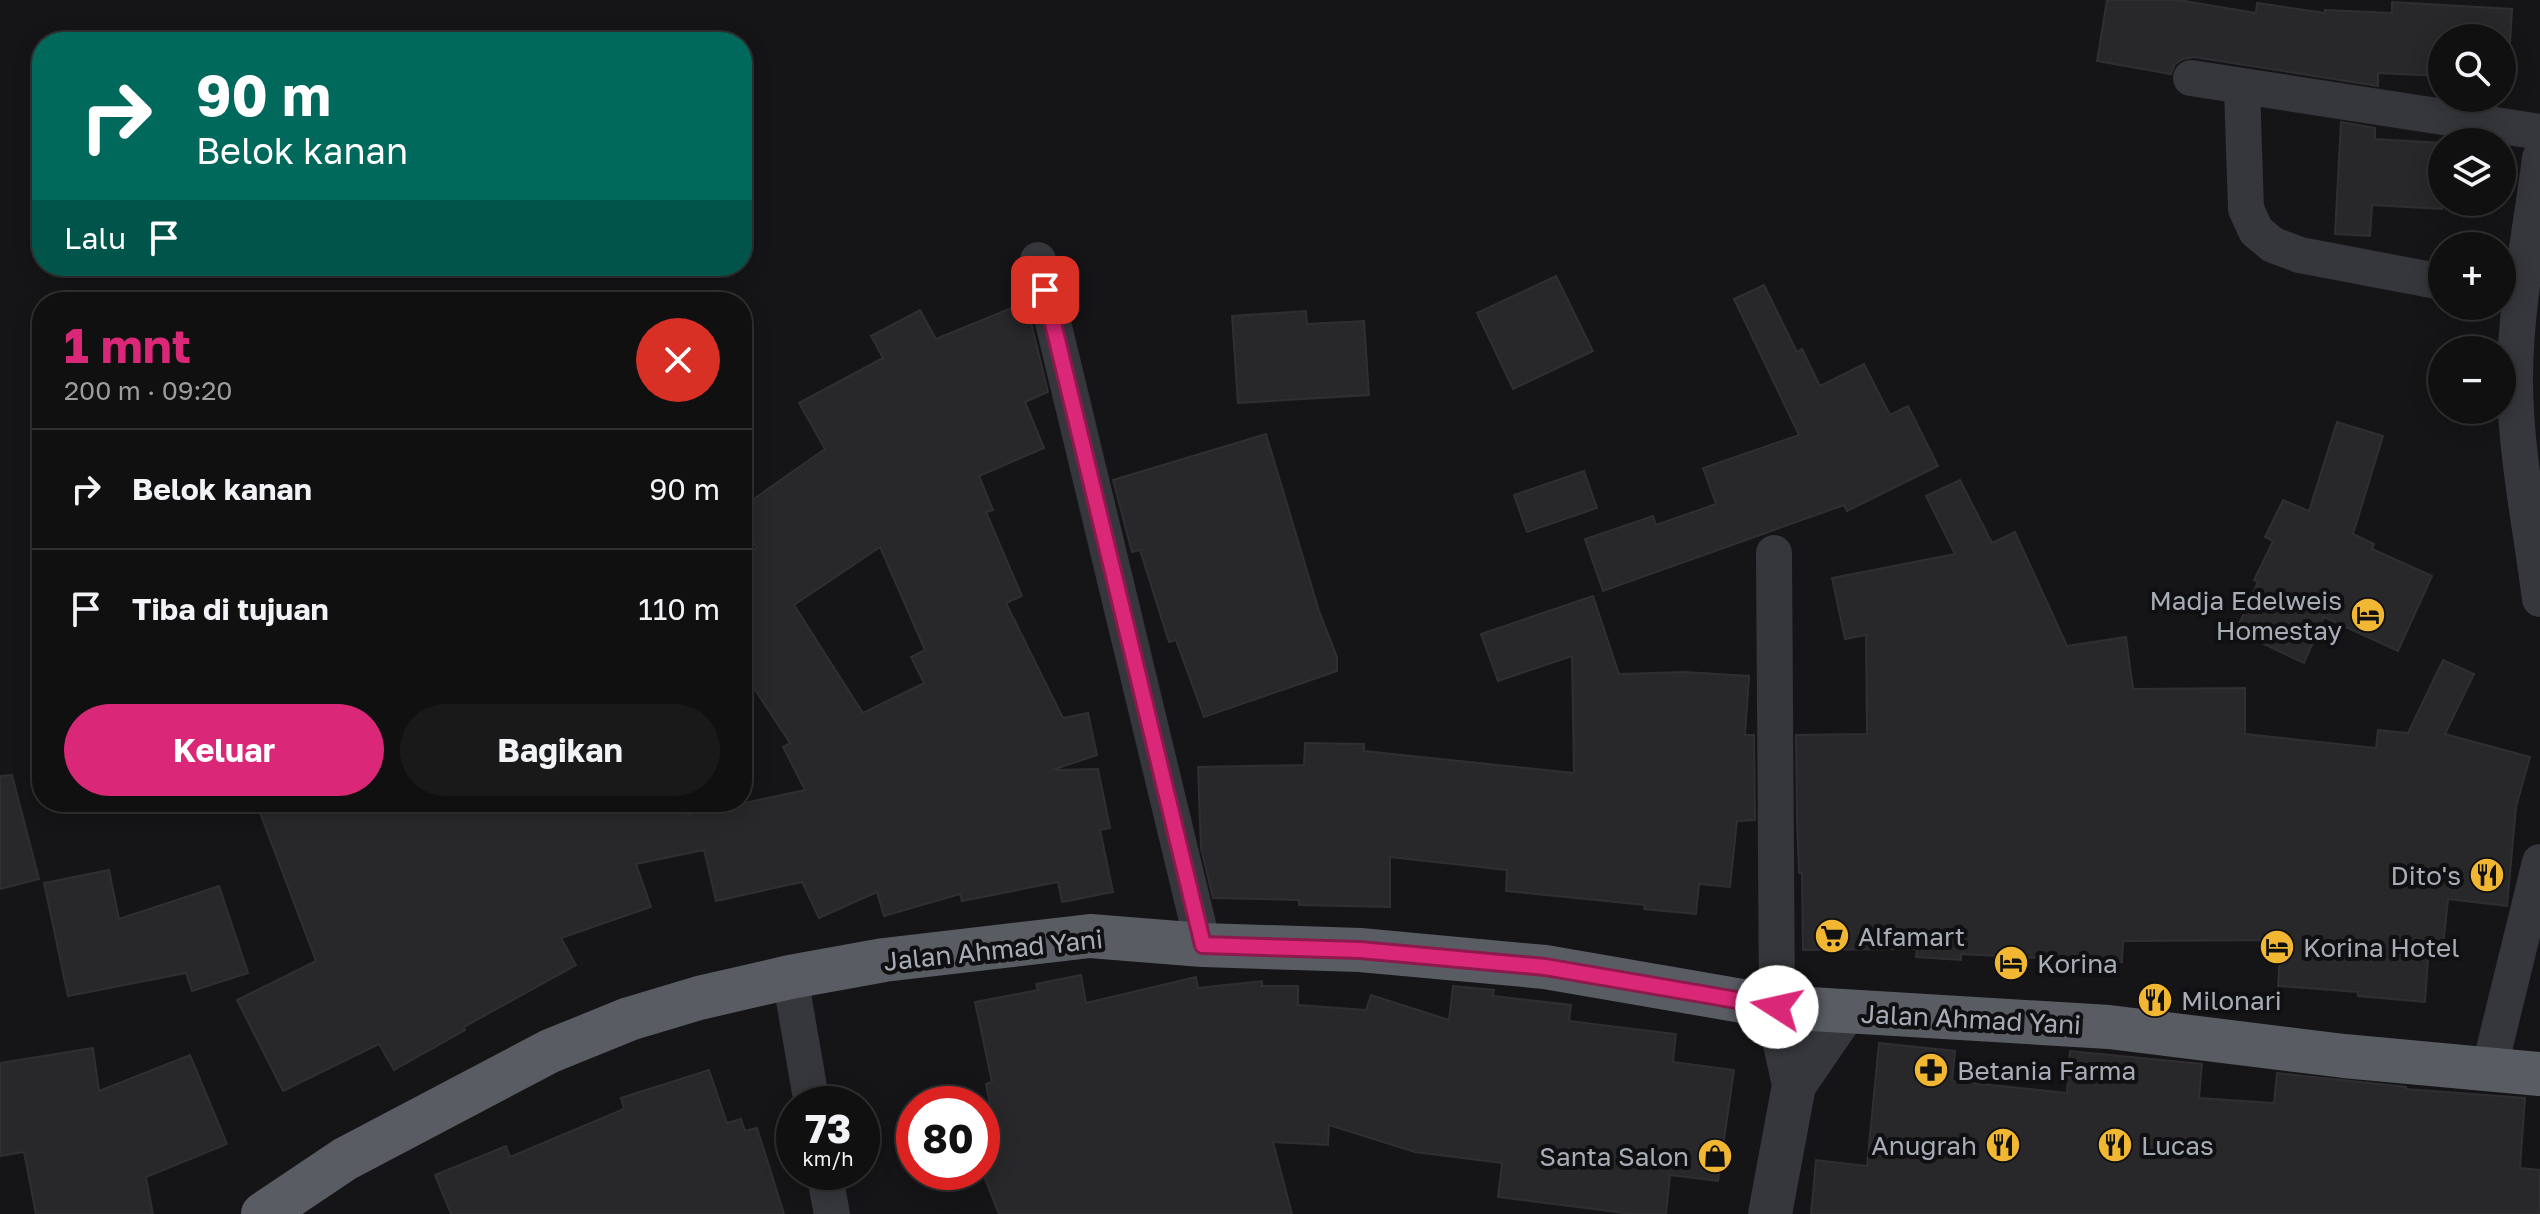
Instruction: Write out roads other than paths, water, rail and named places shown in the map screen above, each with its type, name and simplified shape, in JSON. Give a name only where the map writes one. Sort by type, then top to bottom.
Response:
[{"type":"highway","name":"Jalan Ahmad Yani","points":[[263,1214],[345,1159],[550,1051],[629,1019],[699,998],[884,960],[1090,936],[1203,945],[1360,950],[1545,967],[1777,1007],[2109,1027],[2540,1074]]},
{"type":"street","points":[[2191,78],[2540,132]]},
{"type":"street","points":[[2242,88],[2246,209],[2256,231],[2273,245],[2300,255],[2428,279]]},
{"type":"street","points":[[2516,276],[2540,158]]},
{"type":"street","points":[[1038,260],[1203,945]]},
{"type":"street","points":[[2513,320],[2521,458],[2540,599]]},
{"type":"street","points":[[1770,1214],[1794,1085],[1777,1007],[1774,553]]},
{"type":"street","points":[[2489,1070],[2540,862]]},
{"type":"street","points":[[790,977],[809,1086]]},
{"type":"street","points":[[1794,1085],[1844,1012]]},
{"type":"street","points":[[827,1190],[832,1214]]},
{"type":"place","name":"Madja Edelweis Homestay","points":[[2368,615]]},
{"type":"place","name":"Dito's","points":[[2487,875]]},
{"type":"place","name":"Alfamart","points":[[1832,936]]},
{"type":"place","name":"Korina Hotel","points":[[2277,947]]},
{"type":"place","name":"Korina","points":[[2011,963]]},
{"type":"place","name":"Milonari","points":[[2155,1000]]},
{"type":"place","name":"Betania Farma","points":[[1931,1070]]},
{"type":"place","name":"Anugrah","points":[[2003,1145]]},
{"type":"place","name":"Lucas","points":[[2115,1145]]},
{"type":"place","name":"Santa Salon","points":[[1715,1156]]}]
